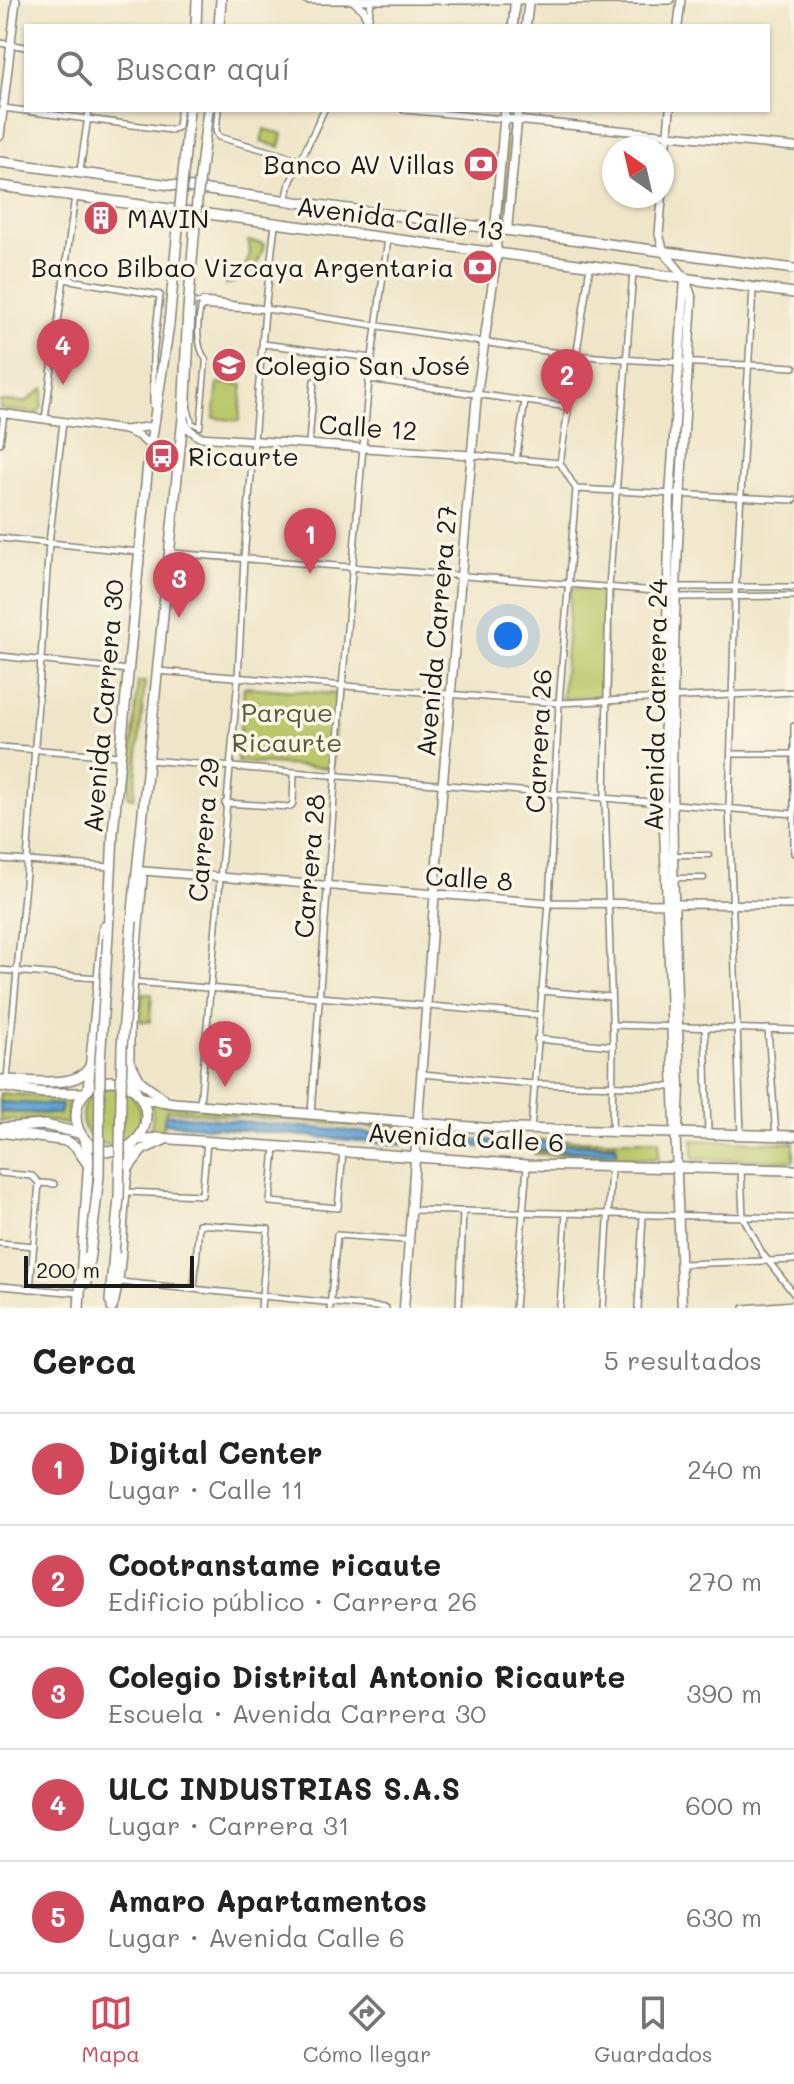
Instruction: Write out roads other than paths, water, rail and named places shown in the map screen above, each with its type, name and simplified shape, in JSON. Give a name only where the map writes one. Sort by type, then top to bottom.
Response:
[{"type":"main road","points":[[194,24],[197,0]]},
{"type":"main road","points":[[513,24],[515,0]]},
{"type":"main road","points":[[526,24],[528,1]]},
{"type":"main road","points":[[219,24],[223,2]]},
{"type":"main road","name":"Avenida Carrera 30","points":[[80,1308],[99,1176],[109,888],[120,756],[150,446],[169,324],[189,112]]},
{"type":"main road","name":"Avenida Carrera 30","points":[[111,1308],[119,1197],[122,1047],[132,921],[183,418],[188,309],[208,112]]},
{"type":"main road","points":[[507,231],[518,112]]},
{"type":"main road","name":"Avenida Carrera 27","points":[[402,1308],[471,455],[497,253],[495,229],[505,114]]},
{"type":"main road","name":"Avenida Calle 13","points":[[0,162],[794,269]]},
{"type":"main road","name":"Avenida Calle 13","points":[[0,186],[590,268],[794,293]]},
{"type":"main road","points":[[664,252],[685,278]]},
{"type":"main road","name":"Avenida Carrera 24","points":[[682,1308],[668,802],[668,697],[683,362],[692,299],[685,278]]},
{"type":"main road","name":"Avenida Carrera 24","points":[[668,802],[674,855],[671,904]]},
{"type":"main road","points":[[0,1130],[45,1125],[82,1137],[100,1150],[109,1151],[118,1151],[135,1142],[142,1133],[146,1115],[130,1076],[129,1059],[143,871],[142,827]]},
{"type":"main road","points":[[80,1308],[89,1166],[76,1112],[86,1091],[90,1066],[109,888]]},
{"type":"main road","points":[[129,1059],[145,1086],[174,1103]]},
{"type":"main road","points":[[2,1082],[71,1081],[84,1075],[90,1066]]},
{"type":"main road","points":[[2,1082],[44,1093],[86,1091],[109,1081],[121,1082],[138,1094]]},
{"type":"main road","name":"Avenida Calle 6","points":[[138,1094],[174,1103],[417,1123],[612,1133],[794,1136]]},
{"type":"main road","points":[[0,1130],[63,1139],[76,1147],[89,1166]]},
{"type":"main road","name":"Avenida Calle 6","points":[[135,1142],[148,1137],[527,1165],[794,1170]]},
{"type":"main road","points":[[129,1167],[142,1150],[167,1139]]},
{"type":"main road","points":[[111,1308],[120,1282],[126,1192],[135,1142]]},
{"type":"main road","name":"Avenida Carrera 27","points":[[402,1308],[404,1240],[414,1157]]},
{"type":"street","points":[[0,136],[16,0]]},
{"type":"street","points":[[307,0],[670,0]]},
{"type":"street","points":[[678,24],[681,0]]},
{"type":"street","points":[[353,1],[363,9],[368,23]]},
{"type":"street","points":[[368,23],[371,1]]},
{"type":"street","points":[[0,43],[24,47]]},
{"type":"street","points":[[3,108],[24,111]]},
{"type":"street","points":[[34,112],[176,129],[180,112]]},
{"type":"street","points":[[79,172],[89,112]]},
{"type":"street","points":[[218,112],[216,131],[219,137],[300,160]]},
{"type":"street","points":[[286,201],[290,183],[323,112]]},
{"type":"street","points":[[454,112],[505,114],[517,120],[794,147]]},
{"type":"street","points":[[664,252],[659,234],[670,112]]},
{"type":"street","points":[[45,419],[75,196]]},
{"type":"street","name":"Carrera 29","points":[[200,1105],[238,678],[244,558],[275,224]]},
{"type":"street","name":"Carrera 28","points":[[311,1114],[363,446],[388,239]]},
{"type":"street","points":[[590,268],[560,463],[576,489],[794,500]]},
{"type":"street","points":[[612,1133],[614,1087],[605,798],[609,587],[633,271]]},
{"type":"street","points":[[64,279],[160,295],[153,356],[153,422],[125,430]]},
{"type":"street","points":[[741,1135],[729,808],[735,596],[753,289]]},
{"type":"street","points":[[203,301],[576,355],[794,367]]},
{"type":"street","points":[[193,302],[264,310],[258,310],[201,307],[198,332],[206,360],[200,427],[195,427],[188,407],[193,302]]},
{"type":"street","points":[[263,344],[372,358]]},
{"type":"street","points":[[369,379],[568,407]]},
{"type":"street","points":[[309,443],[314,381]]},
{"type":"street","points":[[516,460],[525,401]]},
{"type":"street","points":[[0,443],[2,414],[125,430],[139,436],[150,446]]},
{"type":"street","name":"Calle 12","points":[[183,418],[189,429],[199,437],[363,446],[560,463]]},
{"type":"street","points":[[2,1082],[17,972],[49,543],[63,422]]},
{"type":"street","name":"Carrera 26","points":[[531,1130],[576,489]]},
{"type":"street","points":[[0,538],[140,552]]},
{"type":"street","points":[[170,553],[569,585],[735,596],[794,596]]},
{"type":"street","points":[[674,591],[794,587]]},
{"type":"street","points":[[0,656],[129,670]]},
{"type":"street","points":[[156,671],[559,703],[794,692]]},
{"type":"street","points":[[794,726],[794,853]]},
{"type":"street","points":[[0,747],[120,756]]},
{"type":"street","points":[[731,754],[794,754]]},
{"type":"street","points":[[148,760],[793,814]]},
{"type":"street","points":[[225,803],[290,807],[293,803],[294,772]]},
{"type":"street","points":[[674,855],[709,855]]},
{"type":"street","points":[[0,859],[111,867]]},
{"type":"street","name":"Calle 8","points":[[143,871],[549,903],[794,905]]},
{"type":"street","points":[[674,878],[704,878]]},
{"type":"street","points":[[0,970],[98,978]]},
{"type":"street","points":[[134,982],[539,1015]]},
{"type":"street","points":[[541,991],[611,997]]},
{"type":"street","points":[[612,1025],[794,1030]]},
{"type":"street","points":[[705,1027],[708,1135]]},
{"type":"street","points":[[768,1029],[776,1136]]},
{"type":"street","points":[[537,1039],[613,1046]]},
{"type":"street","points":[[421,1074],[534,1084],[676,1087]]},
{"type":"street","points":[[126,1192],[202,1195],[207,1142]]},
{"type":"street","points":[[275,1147],[270,1202],[338,1208],[343,1152]]},
{"type":"street","points":[[515,1308],[527,1165]]},
{"type":"street","points":[[603,1308],[611,1167]]},
{"type":"street","points":[[741,1169],[743,1217],[767,1260],[794,1294]]},
{"type":"street","points":[[0,1173],[35,1176],[39,1183],[30,1289]]},
{"type":"street","points":[[39,1183],[54,1184]]},
{"type":"street","points":[[412,1210],[794,1218]]},
{"type":"street","points":[[459,1308],[463,1211]]},
{"type":"street","points":[[560,1308],[566,1213]]},
{"type":"street","points":[[638,1308],[643,1215]]},
{"type":"street","points":[[194,1289],[199,1224],[268,1229],[261,1308]]},
{"type":"street","points":[[330,1304],[337,1235],[404,1240]]},
{"type":"street","points":[[0,1243],[34,1246]]},
{"type":"street","points":[[681,1264],[794,1260]]},
{"type":"street","points":[[120,1282],[386,1308]]},
{"type":"street","points":[[0,1286],[80,1293]]},
{"type":"street","points":[[744,1308],[794,1304]]},
{"type":"water","points":[[0,1102],[62,1105],[60,1114],[0,1112]]},
{"type":"water","points":[[165,1114],[404,1136],[403,1145],[164,1123]]},
{"type":"water","points":[[433,1138],[616,1146],[617,1153],[433,1145]]},
{"type":"place","name":"Banco AV Villas","points":[[481,164]]},
{"type":"place","name":"MAVIN","points":[[101,218]]},
{"type":"place","name":"Banco Bilbao Vizcaya Argentaria","points":[[480,267]]},
{"type":"place","name":"Colegio San José","points":[[229,365]]},
{"type":"place","name":"ULC INDUSTRIAS S.A.S","points":[[63,385]]},
{"type":"place","name":"Cootranstame ricaute","points":[[567,415]]},
{"type":"place","name":"Ricaurte","points":[[162,456]]},
{"type":"place","name":"Digital Center","points":[[310,574]]},
{"type":"place","name":"Colegio Distrital Antonio Ricaurte","points":[[179,618]]},
{"type":"place","name":"Amaro Apartamentos","points":[[225,1087]]},
{"type":"park label","name":"Parque Ricaurte","points":[[287,727]]}]
